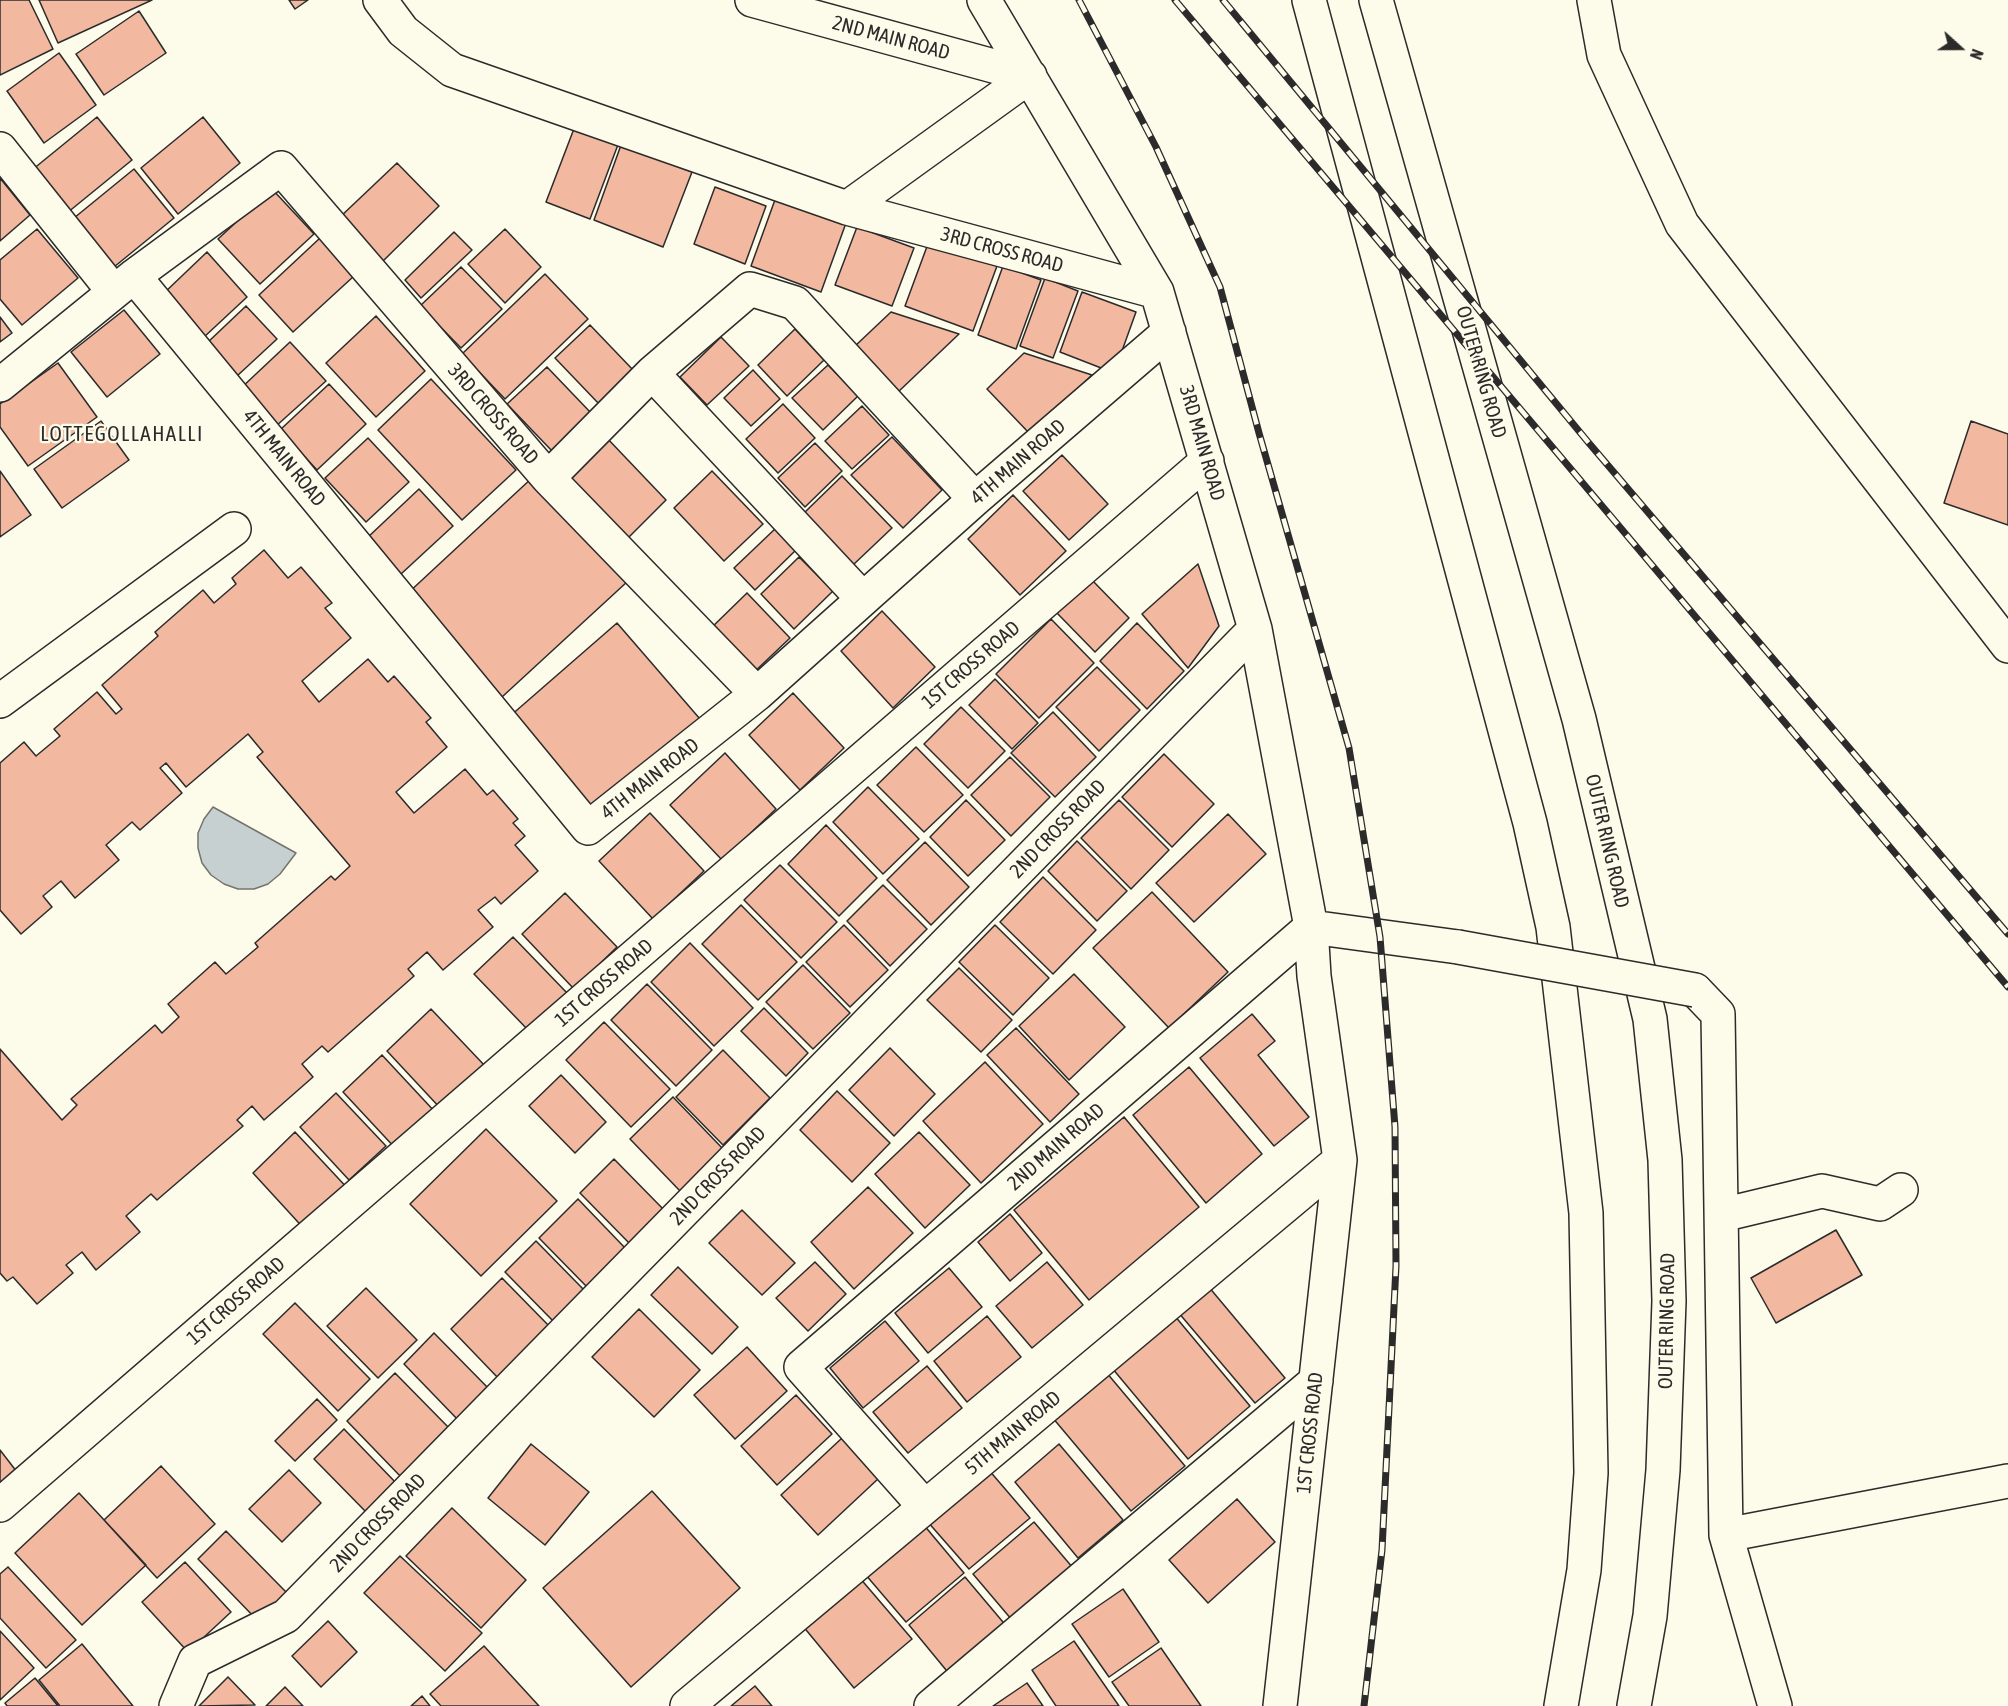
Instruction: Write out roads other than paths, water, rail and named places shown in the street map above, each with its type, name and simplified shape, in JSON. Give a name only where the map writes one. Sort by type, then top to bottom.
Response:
[{"type":"main road","name":"3RD CROSS ROAD","points":[[381,0],[403,31],[452,70],[847,208],[1157,292]]},
{"type":"main road","name":"2ND MAIN ROAD","points":[[752,0],[1030,76]]},
{"type":"main road","name":"3RD MAIN ROAD","points":[[984,0],[1157,292],[1255,629],[1311,927]]},
{"type":"main road","points":[[1309,0],[1530,823],[1553,927],[1586,1214],[1592,1473],[1584,1570],[1561,1706]]},
{"type":"main road","name":"OUTER RING ROAD","points":[[1376,0],[1579,719],[1650,1020],[1665,1160],[1670,1300],[1663,1470],[1650,1616],[1634,1706]]},
{"type":"main road","points":[[1594,0],[1604,55],[1682,224],[2008,646]]},
{"type":"main road","points":[[847,208],[1030,76]]},
{"type":"main road","points":[[0,150],[124,284],[0,385]]},
{"type":"main road","name":"3RD CROSS ROAD","points":[[124,284],[281,168],[548,478],[652,373],[750,289],[795,303],[975,499]]},
{"type":"main road","name":"4TH MAIN ROAD","points":[[124,284],[588,828],[757,694],[975,499],[1169,332]]},
{"type":"main road","points":[[652,373],[863,599]]},
{"type":"main road","name":"1ST CROSS ROAD","points":[[0,1504],[1208,461]]},
{"type":"main road","points":[[548,478],[757,694]]},
{"type":"main road","points":[[0,700],[234,529]]},
{"type":"main road","name":"2ND CROSS ROAD","points":[[176,1706],[195,1661],[286,1616],[1255,629]]},
{"type":"main road","points":[[1311,927],[1458,947],[1695,990],[1718,1014],[1726,1535],[1775,1706]]},
{"type":"main road","name":"2ND MAIN ROAD","points":[[925,1507],[801,1367],[1311,927]]},
{"type":"main road","name":"1ST CROSS ROAD","points":[[1280,1706],[1340,1160],[1314,976],[1311,927]]},
{"type":"main road","name":"5TH MAIN ROAD","points":[[687,1706],[1340,1160]]},
{"type":"main road","points":[[1722,1215],[1822,1191],[1880,1204],[1901,1190]]},
{"type":"main road","points":[[931,1706],[1316,1381]]},
{"type":"main road","points":[[1726,1535],[2008,1481]]},
{"type":"railway","points":[[1079,0],[1156,147],[1220,287],[1349,748],[1380,937],[1395,1127],[1396,1266],[1382,1550],[1364,1706]]},
{"type":"railway","points":[[1175,0],[2008,987]]},
{"type":"railway","points":[[1223,0],[1588,442],[2008,934]]},
{"type":"district","name":"LOTTEGOLLAHALLI","points":[[122,434]]}]
